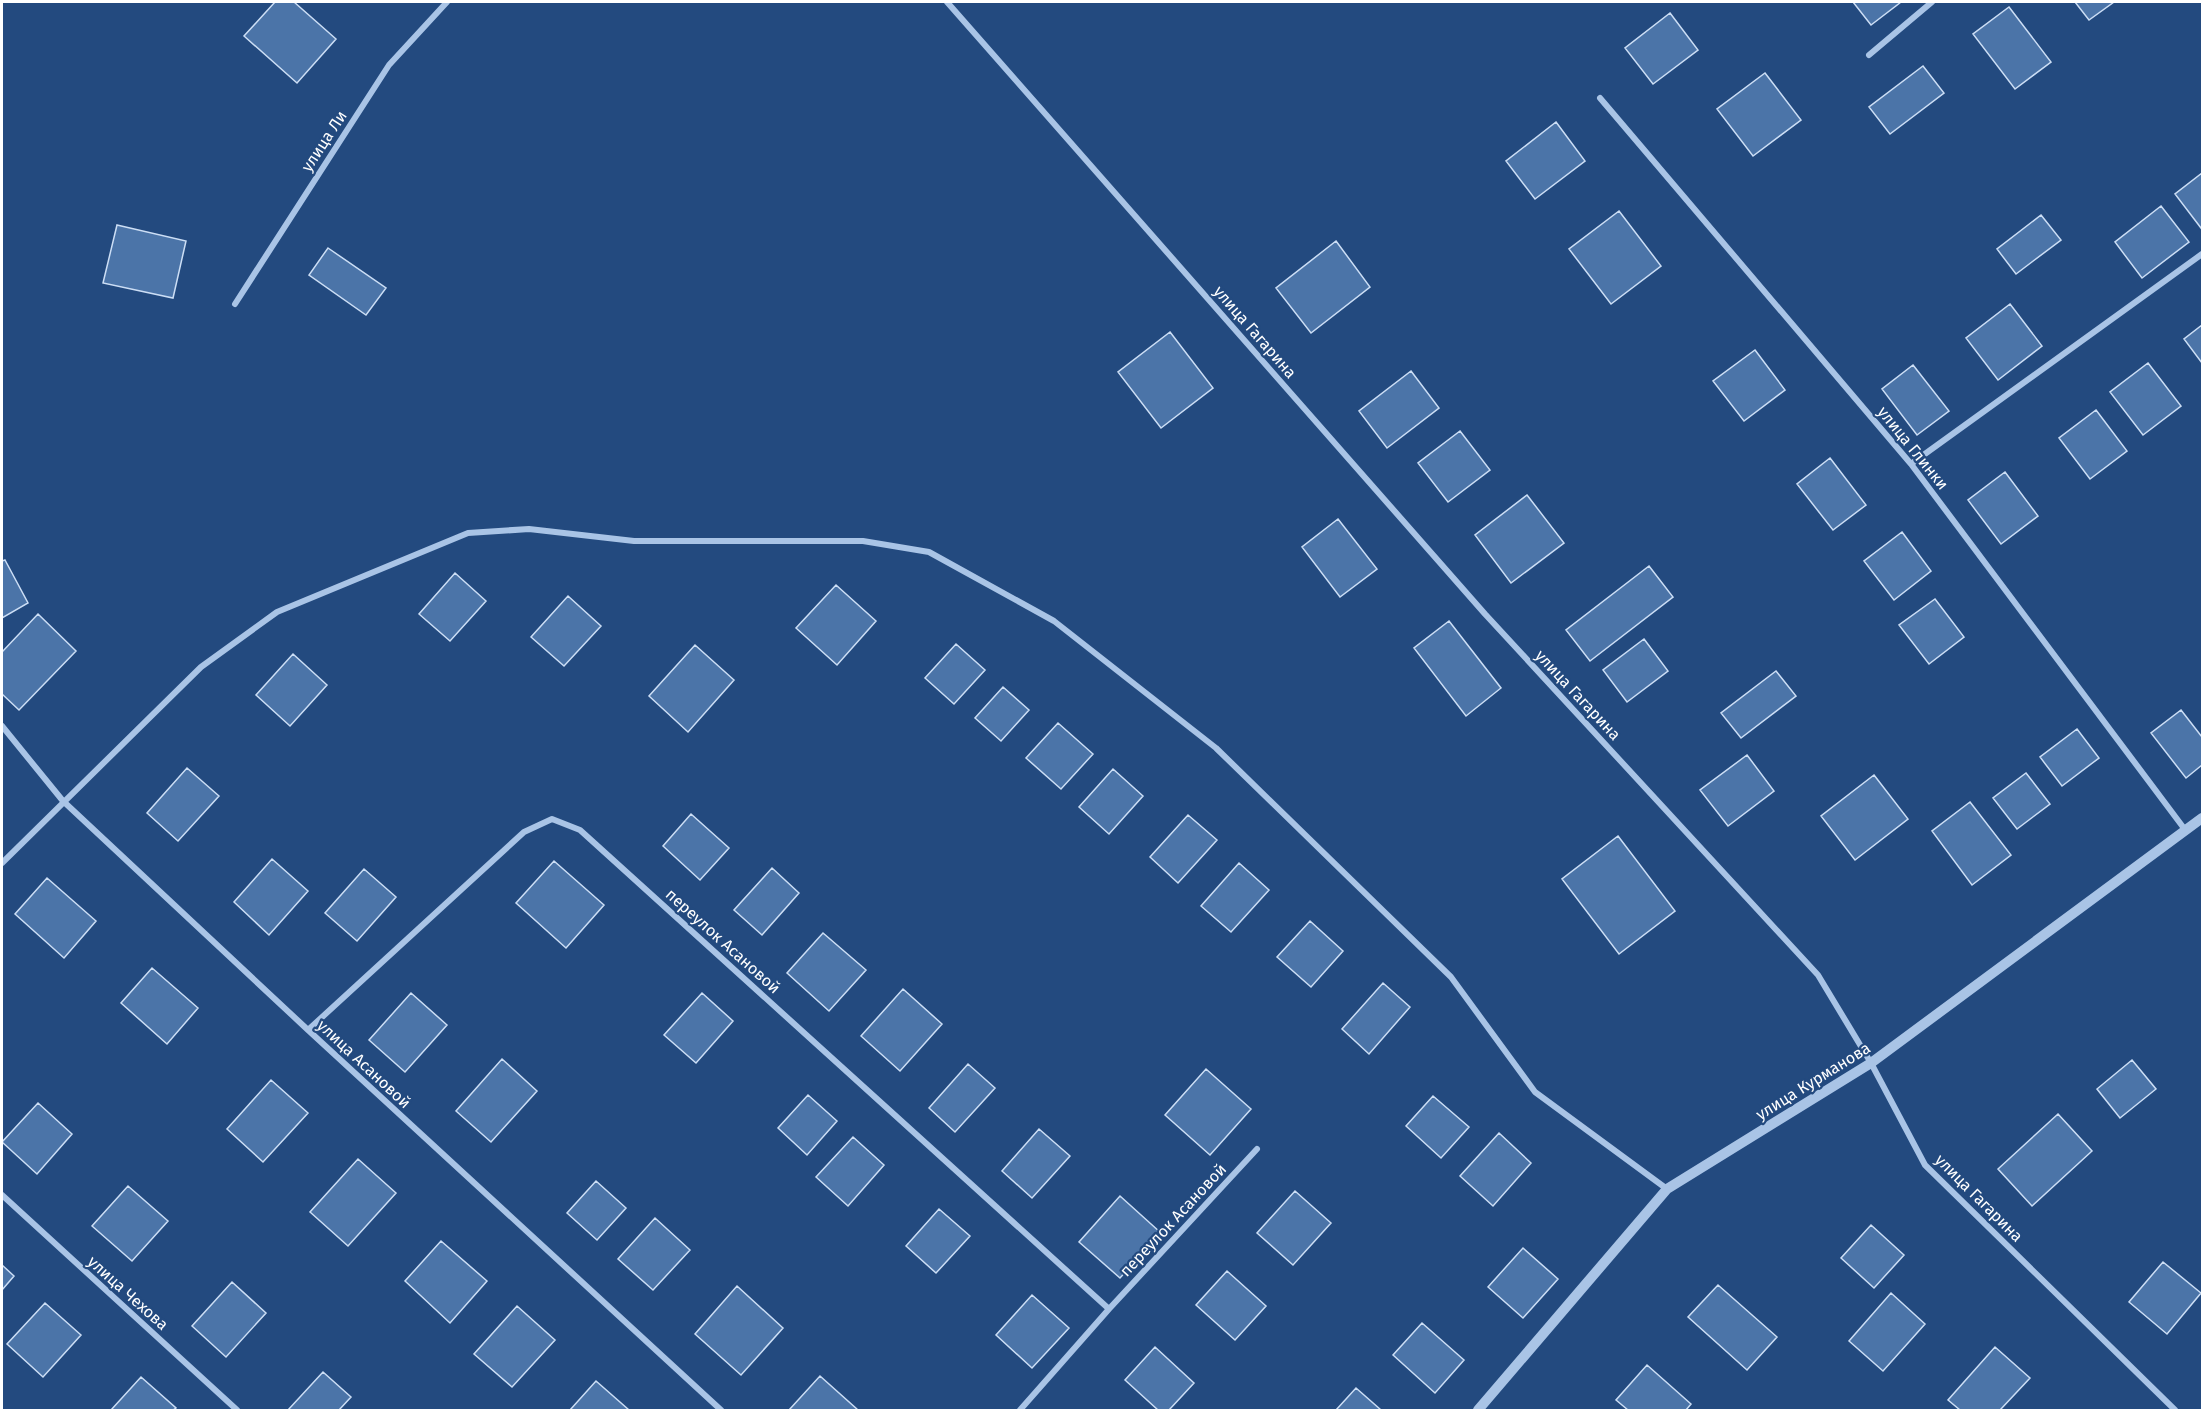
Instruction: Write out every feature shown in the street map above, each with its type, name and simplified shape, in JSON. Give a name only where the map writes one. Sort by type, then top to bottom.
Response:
[{"type":"street","name":"улица Ли","points":[[235,304],[389,65],[447,2]]},
{"type":"street","name":"улица Гагарина","points":[[947,2],[1485,614],[1818,975],[1871,1063],[1925,1166],[2175,1410]]},
{"type":"street","points":[[1869,55],[1932,2]]},
{"type":"street","name":"улица Глинки","points":[[1600,98],[1911,464],[2186,831]]},
{"type":"street","points":[[1911,464],[2202,254]]},
{"type":"street","points":[[2,863],[201,667],[278,612],[468,533],[529,529],[634,541],[863,542],[929,552],[1054,621],[1216,748],[1450,978],[1535,1092],[1667,1189]]},
{"type":"street","name":"улица Асановой","points":[[2,726],[63,801],[720,1410]]},
{"type":"street","name":"улица Курманова","points":[[1478,1410],[1667,1189],[1871,1063],[2202,818]]},
{"type":"street","name":"переулок Асановой","points":[[308,1030],[524,832],[552,819],[580,830],[1109,1309]]},
{"type":"street","name":"переулок Асановой","points":[[1020,1410],[1109,1309],[1257,1149]]},
{"type":"street","name":"улица Чехова","points":[[2,1195],[237,1410]]},
{"type":"building","points":[[275,2],[294,2],[336,39],[297,83],[244,36]]},
{"type":"building","points":[[1853,2],[1901,2],[1871,25]]},
{"type":"building","points":[[2075,2],[2114,2],[2089,20]]},
{"type":"building","points":[[2009,7],[2051,62],[2015,89],[1973,34]]},
{"type":"building","points":[[1670,13],[1698,50],[1653,84],[1625,48]]},
{"type":"building","points":[[1923,66],[1944,93],[1890,134],[1869,107]]},
{"type":"building","points":[[1765,73],[1801,120],[1753,156],[1717,109]]},
{"type":"building","points":[[1556,122],[1585,161],[1535,199],[1506,161]]},
{"type":"building","points":[[2202,173],[2202,227],[2201,228],[2175,194]]},
{"type":"building","points":[[2161,206],[2189,242],[2142,278],[2115,242]]},
{"type":"building","points":[[1619,211],[1661,266],[1611,304],[1569,249]]},
{"type":"building","points":[[2041,215],[2061,240],[2016,274],[1997,249]]},
{"type":"building","points":[[117,225],[186,241],[173,298],[103,283]]},
{"type":"building","points":[[1336,241],[1370,287],[1311,333],[1276,288]]},
{"type":"building","points":[[328,248],[386,288],[366,315],[309,275]]},
{"type":"building","points":[[2010,304],[2042,346],[1998,380],[1966,338]]},
{"type":"building","points":[[2202,325],[2202,363],[2184,339]]},
{"type":"building","points":[[1170,332],[1213,388],[1161,428],[1118,372]]},
{"type":"building","points":[[1755,350],[1785,390],[1744,421],[1713,381]]},
{"type":"building","points":[[2148,363],[2181,406],[2143,435],[2110,392]]},
{"type":"building","points":[[1913,365],[1949,411],[1917,435],[1882,389]]},
{"type":"building","points":[[1411,371],[1439,408],[1387,448],[1359,411]]},
{"type":"building","points":[[2096,410],[2127,451],[2090,479],[2059,438]]},
{"type":"building","points":[[1460,431],[1490,470],[1448,502],[1418,463]]},
{"type":"building","points":[[1830,458],[1866,505],[1833,530],[1797,484]]},
{"type":"building","points":[[2005,472],[2038,516],[2001,544],[1968,500]]},
{"type":"building","points":[[1527,495],[1564,543],[1511,583],[1475,535]]},
{"type":"building","points":[[1338,519],[1377,569],[1340,597],[1302,547]]},
{"type":"building","points":[[1902,532],[1931,571],[1894,600],[1864,561]]},
{"type":"building","points":[[5,560],[28,603],[2,618],[2,561]]},
{"type":"building","points":[[1649,566],[1673,597],[1590,661],[1566,630]]},
{"type":"building","points":[[455,573],[486,601],[450,641],[419,614]]},
{"type":"building","points":[[836,585],[876,621],[837,665],[796,628]]},
{"type":"building","points":[[568,596],[601,626],[564,666],[531,637]]},
{"type":"building","points":[[1935,599],[1964,637],[1929,664],[1899,625]]},
{"type":"building","points":[[38,614],[76,651],[19,710],[2,694],[2,652]]},
{"type":"building","points":[[1449,621],[1501,688],[1466,716],[1414,648]]},
{"type":"building","points":[[1644,639],[1668,671],[1627,702],[1603,670]]},
{"type":"building","points":[[956,644],[985,670],[954,704],[925,678]]},
{"type":"building","points":[[695,645],[734,680],[688,732],[649,696]]},
{"type":"building","points":[[293,654],[327,685],[290,726],[256,695]]},
{"type":"building","points":[[1776,671],[1796,696],[1741,738],[1721,713]]},
{"type":"building","points":[[1003,687],[1029,710],[1001,741],[975,718]]},
{"type":"building","points":[[2181,710],[2202,737],[2202,765],[2186,778],[2151,733]]},
{"type":"building","points":[[1058,723],[1093,754],[1061,789],[1026,758]]},
{"type":"building","points":[[2077,729],[2099,758],[2062,786],[2040,757]]},
{"type":"building","points":[[1747,755],[1774,791],[1728,826],[1700,790]]},
{"type":"building","points":[[187,768],[219,796],[178,841],[147,813]]},
{"type":"building","points":[[1113,769],[1143,796],[1109,834],[1079,807]]},
{"type":"building","points":[[2026,773],[2050,804],[2017,829],[1993,798]]},
{"type":"building","points":[[1874,775],[1908,819],[1855,860],[1821,816]]},
{"type":"building","points":[[1970,802],[2011,855],[1972,885],[1932,831]]},
{"type":"building","points":[[691,814],[729,848],[700,880],[663,846]]},
{"type":"building","points":[[1188,815],[1217,840],[1178,883],[1150,857]]},
{"type":"building","points":[[1618,836],[1675,911],[1619,954],[1562,879]]},
{"type":"building","points":[[272,859],[308,891],[269,935],[234,902]]},
{"type":"building","points":[[554,861],[604,905],[566,948],[516,903]]},
{"type":"building","points":[[1239,863],[1269,890],[1231,932],[1201,906]]},
{"type":"building","points":[[772,868],[799,893],[762,935],[734,910]]},
{"type":"building","points":[[364,869],[396,897],[357,941],[325,913]]},
{"type":"building","points":[[47,878],[96,921],[64,958],[15,914]]},
{"type":"building","points":[[1310,921],[1343,951],[1311,987],[1277,957]]},
{"type":"building","points":[[823,933],[866,970],[829,1011],[787,973]]},
{"type":"building","points":[[152,968],[198,1008],[167,1044],[121,1003]]},
{"type":"building","points":[[1383,983],[1410,1007],[1369,1054],[1342,1029]]},
{"type":"building","points":[[903,989],[942,1024],[900,1071],[861,1036]]},
{"type":"building","points":[[411,993],[447,1025],[405,1072],[369,1040]]},
{"type":"building","points":[[702,993],[733,1021],[696,1063],[664,1035]]},
{"type":"building","points":[[502,1059],[537,1091],[491,1142],[456,1111]]},
{"type":"building","points":[[2132,1060],[2156,1089],[2120,1118],[2097,1089]]},
{"type":"building","points":[[968,1064],[995,1088],[955,1132],[929,1108]]},
{"type":"building","points":[[1206,1069],[1251,1109],[1210,1155],[1165,1115]]},
{"type":"building","points":[[271,1080],[308,1113],[263,1162],[227,1129]]},
{"type":"building","points":[[808,1095],[837,1121],[807,1155],[778,1128]]},
{"type":"building","points":[[1433,1096],[1469,1127],[1441,1158],[1406,1126]]},
{"type":"building","points":[[38,1103],[72,1134],[37,1174],[2,1142]]},
{"type":"building","points":[[2058,1114],[2092,1151],[2032,1206],[1998,1169]]},
{"type":"building","points":[[1039,1129],[1070,1156],[1032,1198],[1002,1171]]},
{"type":"building","points":[[1499,1133],[1531,1163],[1493,1206],[1460,1176]]},
{"type":"building","points":[[853,1137],[884,1165],[848,1206],[816,1177]]},
{"type":"building","points":[[358,1159],[396,1193],[348,1246],[310,1212]]},
{"type":"building","points":[[596,1181],[626,1208],[597,1240],[567,1213]]},
{"type":"building","points":[[128,1186],[168,1221],[132,1261],[92,1226]]},
{"type":"building","points":[[1295,1191],[1331,1223],[1293,1265],[1257,1233]]},
{"type":"building","points":[[1120,1196],[1161,1233],[1120,1278],[1079,1242]]},
{"type":"building","points":[[939,1209],[970,1236],[936,1273],[906,1246]]},
{"type":"building","points":[[655,1218],[690,1250],[653,1290],[618,1259]]},
{"type":"building","points":[[1871,1225],[1904,1255],[1874,1288],[1841,1258]]},
{"type":"building","points":[[441,1241],[487,1281],[450,1323],[405,1281]]},
{"type":"building","points":[[1523,1248],[1558,1279],[1523,1318],[1488,1287]]},
{"type":"building","points":[[2163,1262],[2201,1293],[2167,1334],[2129,1302]]},
{"type":"building","points":[[2,1265],[14,1276],[2,1290]]},
{"type":"building","points":[[1227,1271],[1266,1306],[1235,1340],[1196,1305]]},
{"type":"building","points":[[232,1282],[266,1313],[226,1357],[192,1326]]},
{"type":"building","points":[[1718,1285],[1777,1337],[1747,1370],[1688,1317]]},
{"type":"building","points":[[737,1286],[783,1328],[741,1375],[695,1334]]},
{"type":"building","points":[[1891,1293],[1925,1324],[1883,1371],[1849,1341]]},
{"type":"building","points":[[1032,1295],[1069,1328],[1032,1368],[996,1335]]},
{"type":"building","points":[[45,1303],[81,1335],[43,1377],[7,1344]]},
{"type":"building","points":[[517,1306],[555,1340],[512,1387],[474,1354]]},
{"type":"building","points":[[1422,1323],[1464,1360],[1435,1393],[1393,1355]]},
{"type":"building","points":[[1155,1347],[1194,1383],[1169,1410],[1158,1410],[1125,1380]]},
{"type":"building","points":[[1995,1347],[2030,1378],[2000,1410],[1960,1410],[1948,1400]]},
{"type":"building","points":[[1647,1365],[1691,1404],[1686,1410],[1628,1410],[1616,1400]]},
{"type":"building","points":[[323,1372],[351,1397],[339,1410],[288,1410]]},
{"type":"building","points":[[820,1376],[858,1410],[789,1410]]},
{"type":"building","points":[[141,1377],[176,1408],[173,1410],[111,1410]]},
{"type":"building","points":[[596,1381],[629,1410],[570,1410]]},
{"type":"building","points":[[1356,1388],[1381,1410],[1336,1410]]}]
